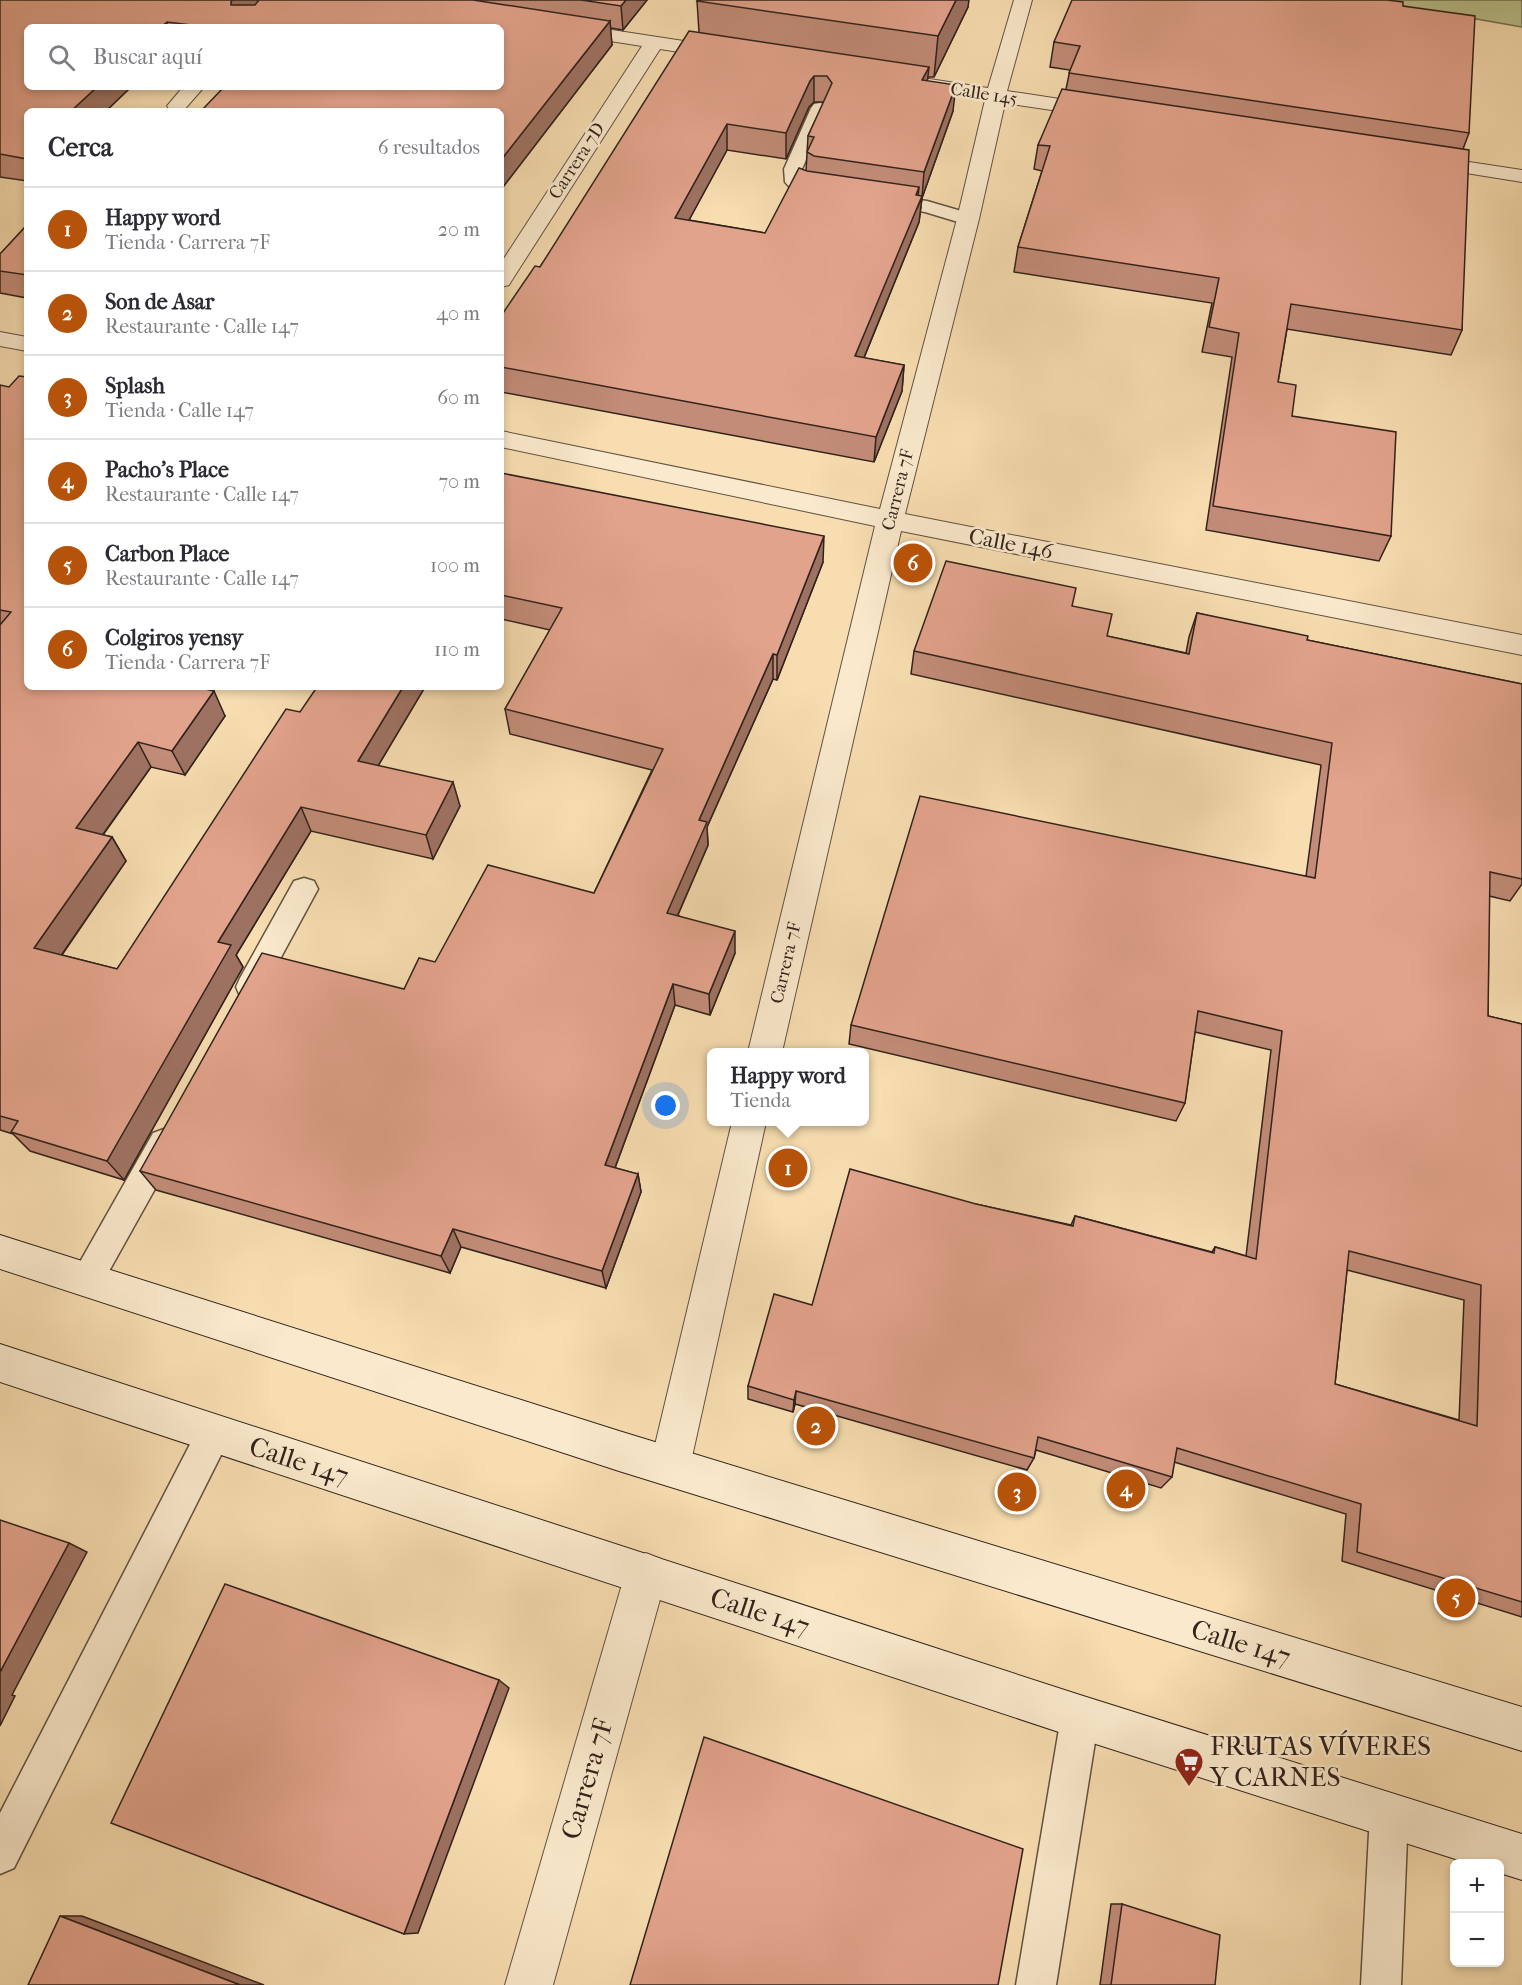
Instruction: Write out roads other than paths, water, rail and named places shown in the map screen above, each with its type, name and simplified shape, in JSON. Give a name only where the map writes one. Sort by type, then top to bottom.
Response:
[{"type":"street","name":"Carrera 7F","points":[[766,1048],[890,520],[968,219],[996,96],[1023,0]]},
{"type":"street","points":[[549,27],[736,55]]},
{"type":"street","name":"Carrera 7D","points":[[504,275],[654,43]]},
{"type":"street","name":"Calle 145","points":[[890,79],[1124,115]]},
{"type":"street","points":[[177,106],[191,90]]},
{"type":"street","points":[[1405,158],[1522,176]]},
{"type":"street","points":[[0,339],[24,343]]},
{"type":"street","name":"Calle 146","points":[[504,440],[890,520],[1522,645]]},
{"type":"street","points":[[670,1466],[748,1126]]},
{"type":"street","name":"Calle 147","points":[[0,1252],[670,1466],[1522,1730]]},
{"type":"street","name":"Calle 147","points":[[0,1363],[1080,1717],[1522,1857]]},
{"type":"street","name":"Carrera 7F","points":[[530,1985],[646,1574]]},
{"type":"lane","points":[[820,108],[793,170],[794,182],[807,189],[840,194]]},
{"type":"lane","points":[[862,197],[927,207],[968,219]]},
{"type":"lane","points":[[236,1013],[304,889]]},
{"type":"lane","points":[[87,1280],[179,1116]]},
{"type":"lane","points":[[0,1854],[214,1433]]},
{"type":"lane","points":[[1036,1985],[1080,1717]]},
{"type":"lane","points":[[1381,1985],[1389,1814]]},
{"type":"place","name":"Colgiros yensy","points":[[913,563]]},
{"type":"place","name":"Happy word","points":[[788,1168]]},
{"type":"place","name":"Son de Asar","points":[[816,1426]]},
{"type":"place","name":"Pacho's Place","points":[[1126,1489]]},
{"type":"place","name":"Splash","points":[[1017,1492]]},
{"type":"place","name":"Carbon Place","points":[[1456,1598]]},
{"type":"place","name":"FRUTAS VÍVERES Y CARNES","points":[[1189,1788]]}]
